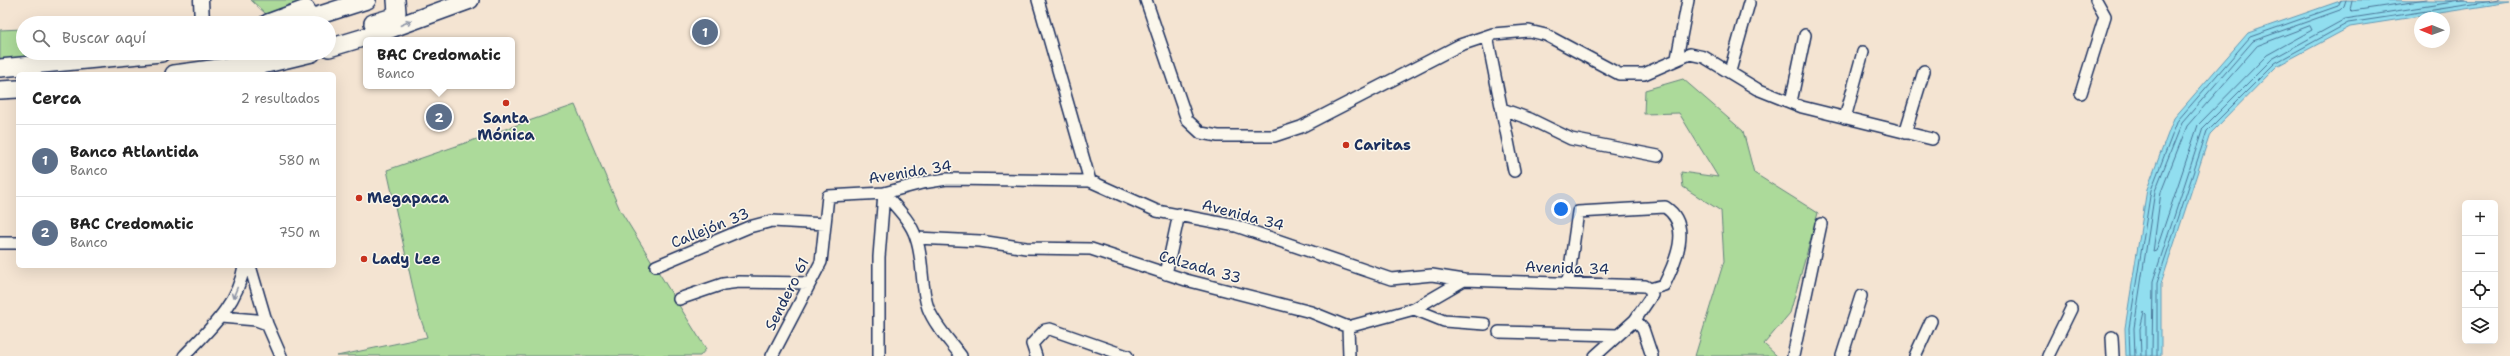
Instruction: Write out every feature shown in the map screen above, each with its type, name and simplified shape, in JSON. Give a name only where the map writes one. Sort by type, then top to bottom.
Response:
[{"type":"main road","points":[[287,16],[332,0]]},
{"type":"main road","points":[[317,16],[367,0]]},
{"type":"main road","points":[[336,34],[390,18],[397,12],[396,0]]},
{"type":"main road","points":[[365,37],[470,0]]},
{"type":"main road","points":[[336,46],[363,38]]},
{"type":"main road","points":[[0,68],[86,60]]},
{"type":"main road","points":[[234,66],[250,60]]},
{"type":"main road","points":[[198,72],[234,66],[258,66],[283,60]]},
{"type":"main road","points":[[0,90],[16,89]]},
{"type":"street","points":[[201,0],[202,16]]},
{"type":"street","points":[[1038,0],[1090,181]]},
{"type":"street","points":[[1146,0],[1187,120],[1200,133],[1218,136],[1274,136],[1301,127],[1439,55],[1487,36],[1529,31],[1546,35],[1619,74],[1644,74],[1677,58],[1690,54],[1704,57],[1730,71],[1757,89],[1791,102],[1845,118],[1932,139]]},
{"type":"street","points":[[1677,58],[1688,0]]},
{"type":"street","points":[[2081,93],[2105,16],[2096,0]]},
{"type":"street","points":[[1730,71],[1749,2]]},
{"type":"street","points":[[1791,102],[1805,35]]},
{"type":"street","points":[[1487,36],[1514,171]]},
{"type":"street","points":[[1845,118],[1863,52]]},
{"type":"street","points":[[1905,133],[1924,71]]},
{"type":"street","points":[[1502,108],[1530,119],[1571,139],[1658,156]]},
{"type":"street","name":"Avenida 34","points":[[828,196],[884,193],[922,182],[947,179],[1090,181],[1157,211],[1236,226],[1391,279],[1432,275],[1464,280],[1568,282],[1645,286],[1650,289]]},
{"type":"street","points":[[884,193],[906,219],[916,238],[921,279],[928,309],[939,327],[961,356]]},
{"type":"street","points":[[879,356],[879,258],[884,193]]},
{"type":"street","name":"Sendero 61","points":[[772,356],[821,262],[828,196]]},
{"type":"street","points":[[1568,282],[1578,212],[1665,208],[1673,212],[1679,229],[1680,244],[1677,259],[1664,285],[1650,289],[1652,295],[1635,320],[1595,356]]},
{"type":"street","points":[[1166,274],[1179,214]]},
{"type":"street","name":"Callejón 33","points":[[656,266],[749,227],[772,222],[825,224]]},
{"type":"street","points":[[1793,356],[1822,224]]},
{"type":"street","name":"Calzada 33","points":[[916,238],[980,241],[1026,248],[1091,249],[1166,274],[1311,312],[1348,327]]},
{"type":"street","points":[[0,242],[16,243]]},
{"type":"street","points":[[184,356],[221,317],[232,300],[243,268]]},
{"type":"street","points":[[251,268],[278,355]]},
{"type":"street","points":[[1349,356],[1348,327],[1414,309],[1464,280]]},
{"type":"street","points":[[679,299],[734,283],[810,283]]},
{"type":"street","points":[[1842,356],[1861,296]]},
{"type":"street","points":[[1414,309],[1444,321],[1486,324]]},
{"type":"street","points":[[2048,356],[2071,309]]},
{"type":"street","points":[[221,317],[256,320],[267,324]]},
{"type":"street","points":[[1635,320],[1643,329],[1652,356]]},
{"type":"street","points":[[1914,356],[1931,321]]},
{"type":"street","points":[[1036,356],[1032,344],[1045,330],[1050,329],[1127,356]]},
{"type":"street","points":[[1499,332],[1618,335]]},
{"type":"street","points":[[2112,337],[2113,356]]},
{"type":"green space","points":[[251,0],[311,0],[267,15]]},
{"type":"green space","points":[[16,29],[16,59],[0,60],[0,30]]},
{"type":"green space","points":[[1683,79],[1743,131],[1754,173],[1818,213],[1790,313],[1764,344],[1777,356],[1695,356],[1724,261],[1721,211],[1683,187],[1681,172],[1718,177],[1679,113],[1644,114],[1645,90]]},
{"type":"green space","points":[[575,105],[620,210],[706,349],[700,356],[337,356],[427,337],[418,311],[387,170]]},
{"type":"water","points":[[2343,0],[2510,2],[2446,12],[2414,12],[2414,17],[2350,27],[2277,66],[2210,134],[2161,284],[2161,356],[2126,356],[2125,328],[2147,189],[2174,118],[2248,33]]},
{"type":"place","name":"Banco Atlantida","points":[[705,32]]},
{"type":"place","name":"Santa Mónica","points":[[506,103]]},
{"type":"place","name":"BAC Credomatic","points":[[439,117]]},
{"type":"place","name":"Caritas","points":[[1346,145]]},
{"type":"place","name":"Megapaca","points":[[359,198]]},
{"type":"place","name":"Lady Lee","points":[[364,259]]}]
